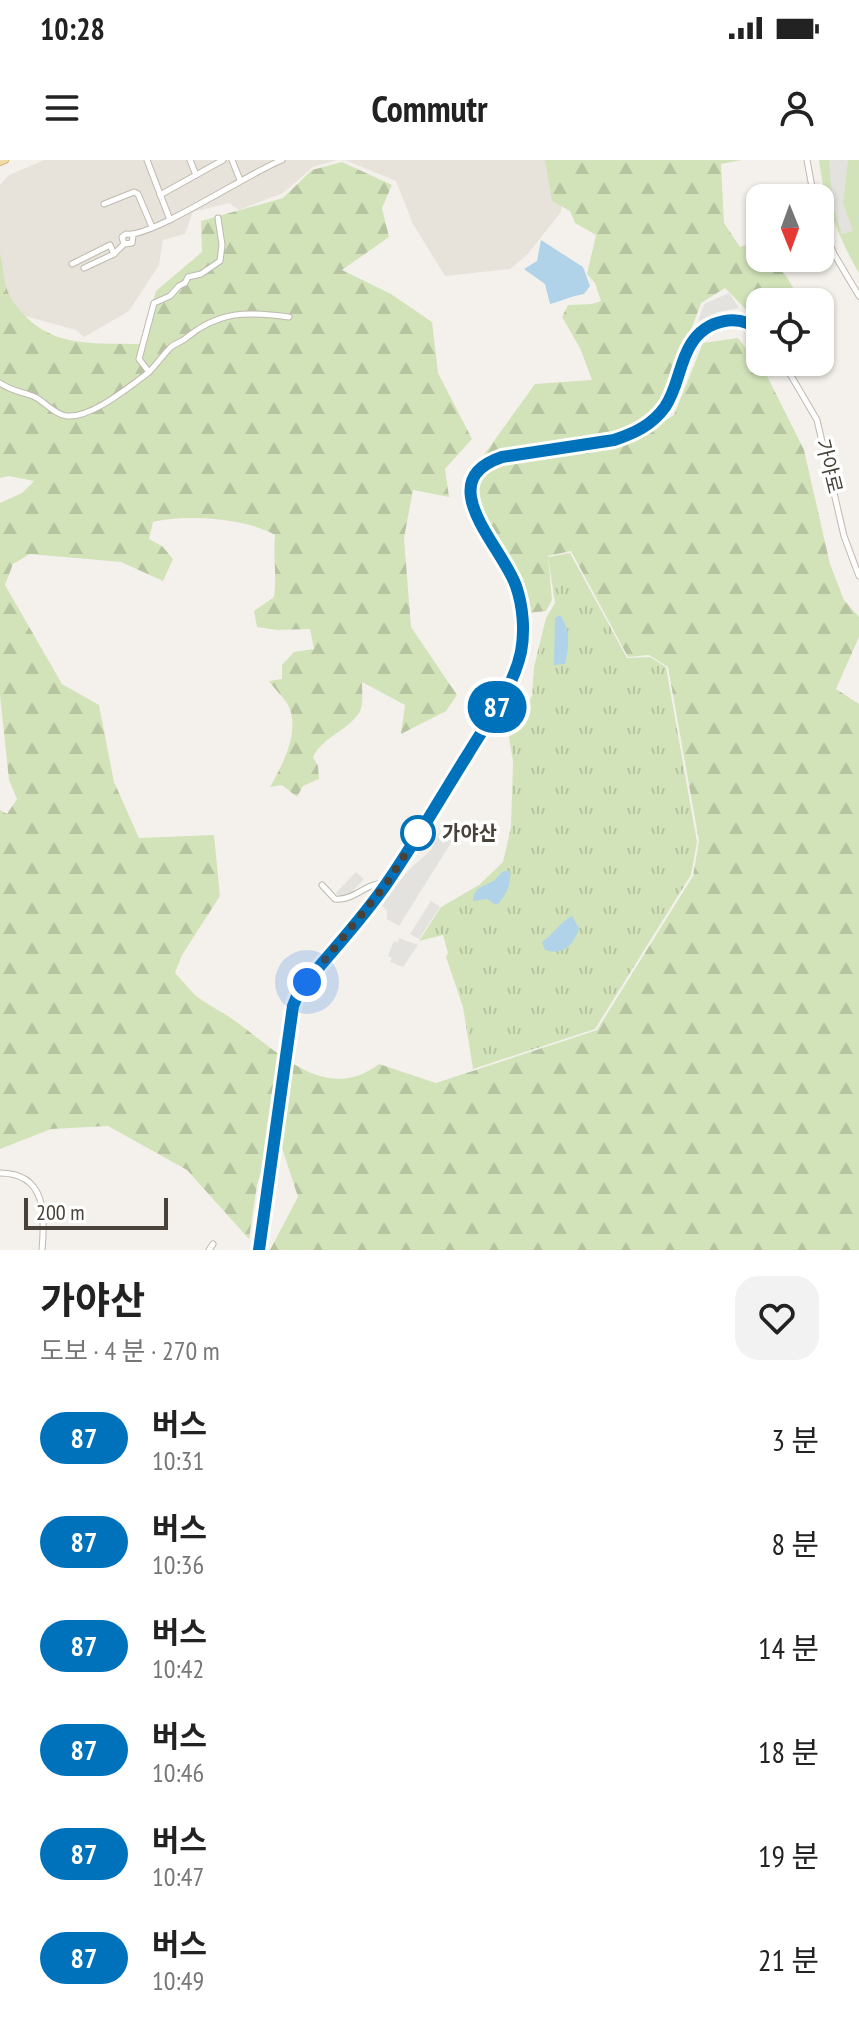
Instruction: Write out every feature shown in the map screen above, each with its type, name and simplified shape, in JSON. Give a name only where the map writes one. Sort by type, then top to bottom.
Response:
[{"type":"street","points":[[147,160],[170,220]]},
{"type":"street","points":[[190,160],[196,175]]},
{"type":"street","points":[[160,195],[223,160]]},
{"type":"street","points":[[232,160],[240,180]]},
{"type":"street","points":[[84,268],[114,254],[124,244],[122,237],[126,234],[133,236],[170,220],[268,162],[282,160]]},
{"type":"street","points":[[807,160],[811,184]]},
{"type":"street","points":[[104,204],[134,192],[138,194],[152,227]]},
{"type":"street","points":[[149,372],[139,359],[154,303],[170,296],[188,277],[201,274],[220,261],[222,245],[218,218]]},
{"type":"street","points":[[72,264],[110,245],[114,254]]},
{"type":"street","points":[[834,254],[859,296]]},
{"type":"street","points":[[0,383],[8,389],[38,398],[68,417],[111,400],[149,372],[171,345],[183,341],[197,327],[247,313],[289,317]]},
{"type":"street","points":[[289,1032],[299,991],[387,883],[512,680],[521,652],[522,608],[505,561],[472,508],[470,487],[477,472],[490,461],[502,457],[614,440],[632,434],[656,418],[667,404],[697,337],[730,319],[746,321]]},
{"type":"street","name":"가야로","points":[[791,376],[817,420],[844,536],[859,576]]},
{"type":"street","points":[[322,885],[335,899],[347,900],[376,882],[387,883]]},
{"type":"street","points":[[259,1250],[276,1140]]},
{"type":"street","points":[[0,1173],[19,1177],[39,1195],[44,1213],[42,1250]]},
{"type":"shaded area","points":[[44,160],[337,160],[313,167],[283,193],[239,210],[229,203],[193,212],[185,234],[163,240],[159,265],[129,311],[84,337],[76,330],[18,314],[4,297],[0,274],[0,185],[9,175]]},
{"type":"shaded area","points":[[345,160],[566,160],[561,212],[527,255],[510,269],[445,276],[413,224],[396,181]]},
{"type":"shaded area","points":[[829,160],[848,160],[843,203],[853,231],[842,234],[834,211],[834,184],[831,184]]},
{"type":"shaded area","points":[[729,293],[739,308],[718,312],[698,322],[704,304]]},
{"type":"shaded area","points":[[439,833],[452,841],[399,926],[387,919],[387,910],[380,904],[431,850]]},
{"type":"shaded area","points":[[356,872],[364,879],[344,900],[336,893]]},
{"type":"shaded area","points":[[431,901],[440,907],[419,939],[410,934]]},
{"type":"shaded area","points":[[399,938],[418,945],[403,967],[390,962],[392,958],[388,956],[394,941],[398,942]]},
{"type":"green space","points":[[545,160],[742,160],[721,164],[724,223],[740,247],[746,245],[746,272],[782,272],[793,288],[746,288],[746,310],[725,288],[701,303],[668,391],[646,422],[623,434],[504,453],[478,463],[535,384],[592,380],[580,348],[562,317],[568,305],[601,301],[595,283],[587,274],[596,235],[575,223],[570,211],[552,201]]},
{"type":"green space","points":[[819,160],[859,160],[859,273],[834,220],[834,184],[823,184]]},
{"type":"green space","points":[[342,162],[392,185],[382,208],[389,237],[342,270],[391,294],[432,322],[438,373],[472,439],[445,469],[449,497],[413,490],[404,538],[411,627],[457,695],[446,711],[401,734],[405,705],[362,682],[361,710],[313,757],[318,766],[319,779],[303,786],[297,797],[282,785],[270,787],[288,748],[292,717],[285,700],[269,681],[282,679],[282,665],[294,652],[314,649],[310,629],[257,627],[254,611],[274,597],[275,581],[275,535],[263,529],[232,521],[198,518],[153,522],[149,539],[162,546],[173,559],[163,581],[121,562],[30,554],[13,564],[5,585],[62,684],[99,705],[114,782],[139,838],[214,835],[220,896],[182,955],[175,973],[201,1000],[233,1019],[287,1060],[323,1077],[341,1079],[360,1075],[379,1064],[436,1083],[597,1030],[693,876],[699,841],[668,667],[649,655],[628,657],[571,551],[548,556],[552,600],[546,611],[527,613],[517,569],[479,509],[475,495],[477,483],[486,471],[504,461],[637,439],[674,415],[703,343],[738,338],[746,348],[746,376],[767,376],[804,450],[830,564],[844,600],[859,617],[859,637],[836,689],[859,704],[859,1250],[270,1250],[298,1197],[280,1142],[273,1136],[257,1185],[249,1239],[187,1170],[108,1126],[51,1129],[0,1149],[0,810],[7,814],[17,799],[9,780],[0,695],[0,503],[22,493],[34,481],[9,476],[0,478],[0,252],[9,295],[25,316],[39,327],[54,335],[86,343],[141,344],[156,291],[202,252],[201,221],[283,198],[312,170]]},
{"type":"green space","points":[[570,553],[627,658],[650,657],[666,667],[697,842],[691,875],[595,1029],[473,1069],[463,1007],[446,957],[448,953],[443,935],[419,941],[441,907],[479,885],[503,862],[511,827],[513,761],[509,737],[532,696],[534,667],[546,618],[555,603],[548,557]]},
{"type":"water","points":[[541,240],[583,267],[590,286],[584,294],[550,304],[545,284],[524,269],[537,261]]},
{"type":"water","points":[[560,615],[567,632],[567,652],[565,664],[554,665],[555,618]]},
{"type":"water","points":[[504,871],[510,871],[510,880],[496,905],[487,899],[473,901],[478,890]]},
{"type":"water","points":[[572,916],[579,928],[571,944],[562,950],[545,950],[542,942]]},
{"type":"tunnel","points":[[276,1140],[289,1032]]},
{"type":"bus line","name":"87","points":[[259,1250],[293,1006],[299,991],[387,883],[497,706],[512,680],[521,652],[522,608],[516,585],[505,561],[479,522],[470,500],[470,487],[477,472],[490,461],[502,457],[614,440],[643,428],[667,404],[697,337],[722,321],[746,321]]},
{"type":"place","name":"가야산","points":[[418,833]]},
{"type":"route","points":[[307,982],[387,883],[420,831],[418,833]]}]
